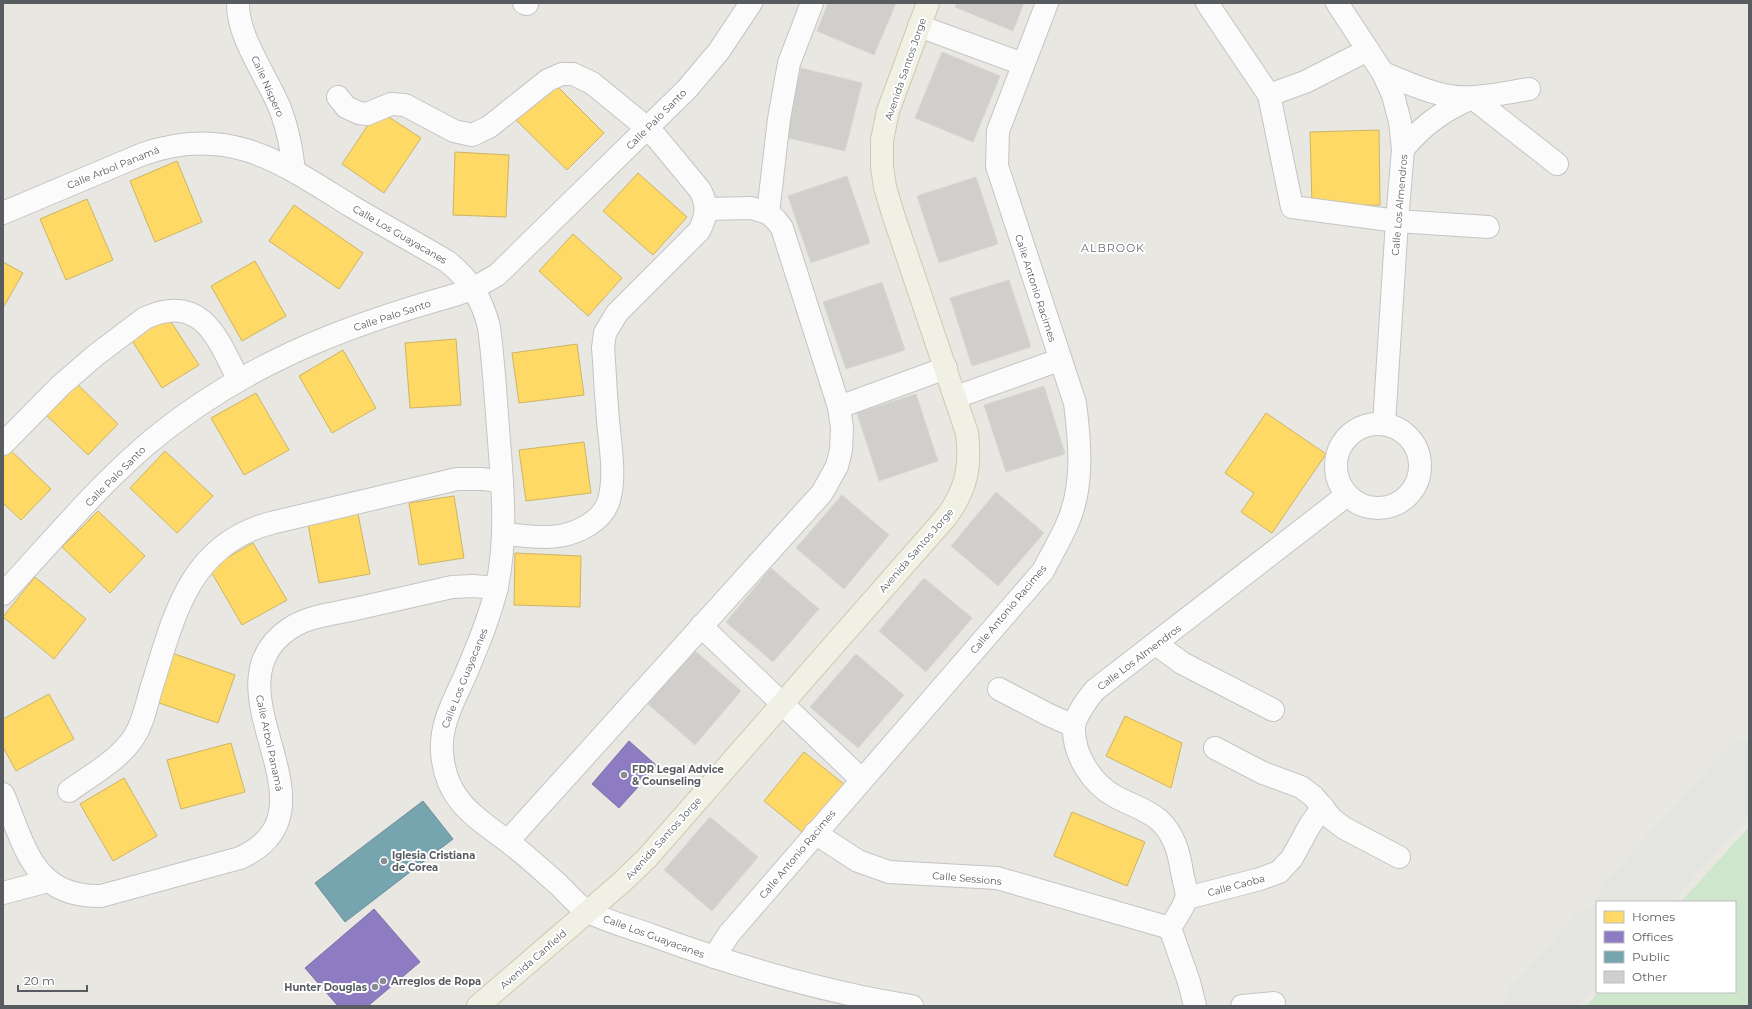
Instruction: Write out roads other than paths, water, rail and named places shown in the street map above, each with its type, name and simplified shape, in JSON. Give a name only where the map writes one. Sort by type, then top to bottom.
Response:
[{"type":"main road","name":"Avenida Santos Jorge","points":[[587,912],[647,858],[948,516],[958,501],[966,480],[970,454],[967,433],[893,214],[885,187],[882,167],[882,140],[888,111],[928,3]]},
{"type":"main road","name":"Avenida Canfield","points":[[478,1006],[587,912]]},
{"type":"street","name":"Calle Níspero","points":[[238,3],[242,25],[250,48],[281,110],[292,149],[294,171]]},
{"type":"street","name":"Calle Palo Santo","points":[[3,594],[128,462],[185,414],[238,379],[316,341],[474,288],[496,275],[704,69],[728,39],[751,3]]},
{"type":"street","points":[[768,213],[779,119],[789,63],[812,3]]},
{"type":"street","name":"Calle Antonio Racimes","points":[[714,958],[729,934],[1042,571],[1069,521],[1078,482],[1080,440],[1075,403],[1059,360],[997,166],[998,131],[1047,3]]},
{"type":"street","points":[[1207,3],[1269,95],[1292,207],[1397,221],[1488,227]]},
{"type":"street","name":"Calle Los Almendros","points":[[1337,3],[1383,73],[1393,95],[1400,122],[1403,149],[1384,424]]},
{"type":"street","points":[[919,26],[1023,64]]},
{"type":"street","points":[[1269,95],[1305,82],[1368,50]]},
{"type":"street","points":[[1383,73],[1444,95],[1473,98],[1557,164]]},
{"type":"street","points":[[338,97],[346,107],[359,113],[367,114],[391,104],[405,105],[454,131],[472,134],[489,127],[548,80],[562,74],[573,74],[592,83],[646,128],[700,190],[705,199],[707,209],[705,221],[699,231],[616,313],[605,334],[604,348],[611,482],[608,501],[604,510],[588,525],[573,532],[558,536],[504,534]]},
{"type":"street","points":[[1403,149],[1417,133],[1434,118],[1450,107],[1473,98],[1529,89]]},
{"type":"street","name":"Calle Arbol Panamá","points":[[3,213],[164,146],[185,143],[210,143],[231,146],[248,150],[294,171]]},
{"type":"street","name":"Calle Los Guayacanes","points":[[294,171],[448,262],[464,275],[474,288],[484,307],[489,326],[502,482],[504,534],[502,560],[496,588],[483,633],[447,717],[443,732],[441,750],[447,777],[458,800],[473,816],[508,841],[536,864],[587,912],[714,958],[830,991],[912,1006]]},
{"type":"street","points":[[508,841],[701,626],[802,517],[830,481],[837,466],[841,450],[842,428],[839,407],[782,228],[768,213],[760,209],[707,209]]},
{"type":"street","points":[[3,444],[62,385],[96,354],[145,318],[152,315],[168,311],[186,311],[202,320],[228,360],[238,379]]},
{"type":"street","points":[[956,397],[1059,360]]},
{"type":"street","points":[[839,407],[946,368]]},
{"type":"street","points":[[1371,424],[1384,424],[1397,428],[1409,437],[1417,449],[1420,464],[1418,478],[1412,491],[1402,501],[1388,507],[1373,508],[1359,504],[1347,495],[1340,485],[1336,472],[1336,459],[1340,446],[1347,436],[1358,428],[1371,424]]},
{"type":"street","points":[[69,791],[114,759],[135,736],[144,718],[153,681],[184,593],[200,569],[221,548],[244,533],[263,525],[457,479],[477,478],[502,482]]},
{"type":"street","name":"Calle Los Almendros","points":[[1074,726],[1086,701],[1095,690],[1347,495]]},
{"type":"street","name":"Calle Arbol Panamá","points":[[3,794],[30,858],[37,870],[48,881],[61,890],[73,894],[102,896],[240,858],[255,851],[273,832],[279,819],[282,806],[281,788],[258,689],[263,664],[269,650],[277,639],[297,624],[320,616],[452,587],[473,586],[496,588]]},
{"type":"street","points":[[701,626],[781,705],[861,780]]},
{"type":"street","points":[[1156,644],[1182,664],[1273,710]]},
{"type":"street","points":[[999,690],[1074,726],[1079,753],[1095,780],[1116,797],[1150,813],[1160,821],[1169,832],[1180,856],[1186,898],[1170,928],[1189,982],[1195,1006]]},
{"type":"street","points":[[1215,748],[1263,773],[1301,787],[1313,796],[1332,819],[1344,828],[1399,857]]},
{"type":"street","name":"Calle Caoba","points":[[1186,898],[1260,879],[1279,872],[1292,858],[1310,825],[1323,807]]},
{"type":"street","name":"Calle Sessions","points":[[815,833],[858,861],[889,872],[997,878],[1170,928]]},
{"type":"street","points":[[3,893],[48,881]]},
{"type":"street","points":[[1242,1006],[1274,1004]]},
{"type":"place","name":"FDR Legal Advice & Counseling","points":[[624,775]]},
{"type":"place","name":"Iglesia Cristiana de Corea","points":[[384,861]]},
{"type":"place","name":"Arreglos de Ropa","points":[[383,981]]},
{"type":"place","name":"Hunter Douglas","points":[[375,987]]},
{"type":"district","name":"ALBROOK","points":[[1113,248]]}]
